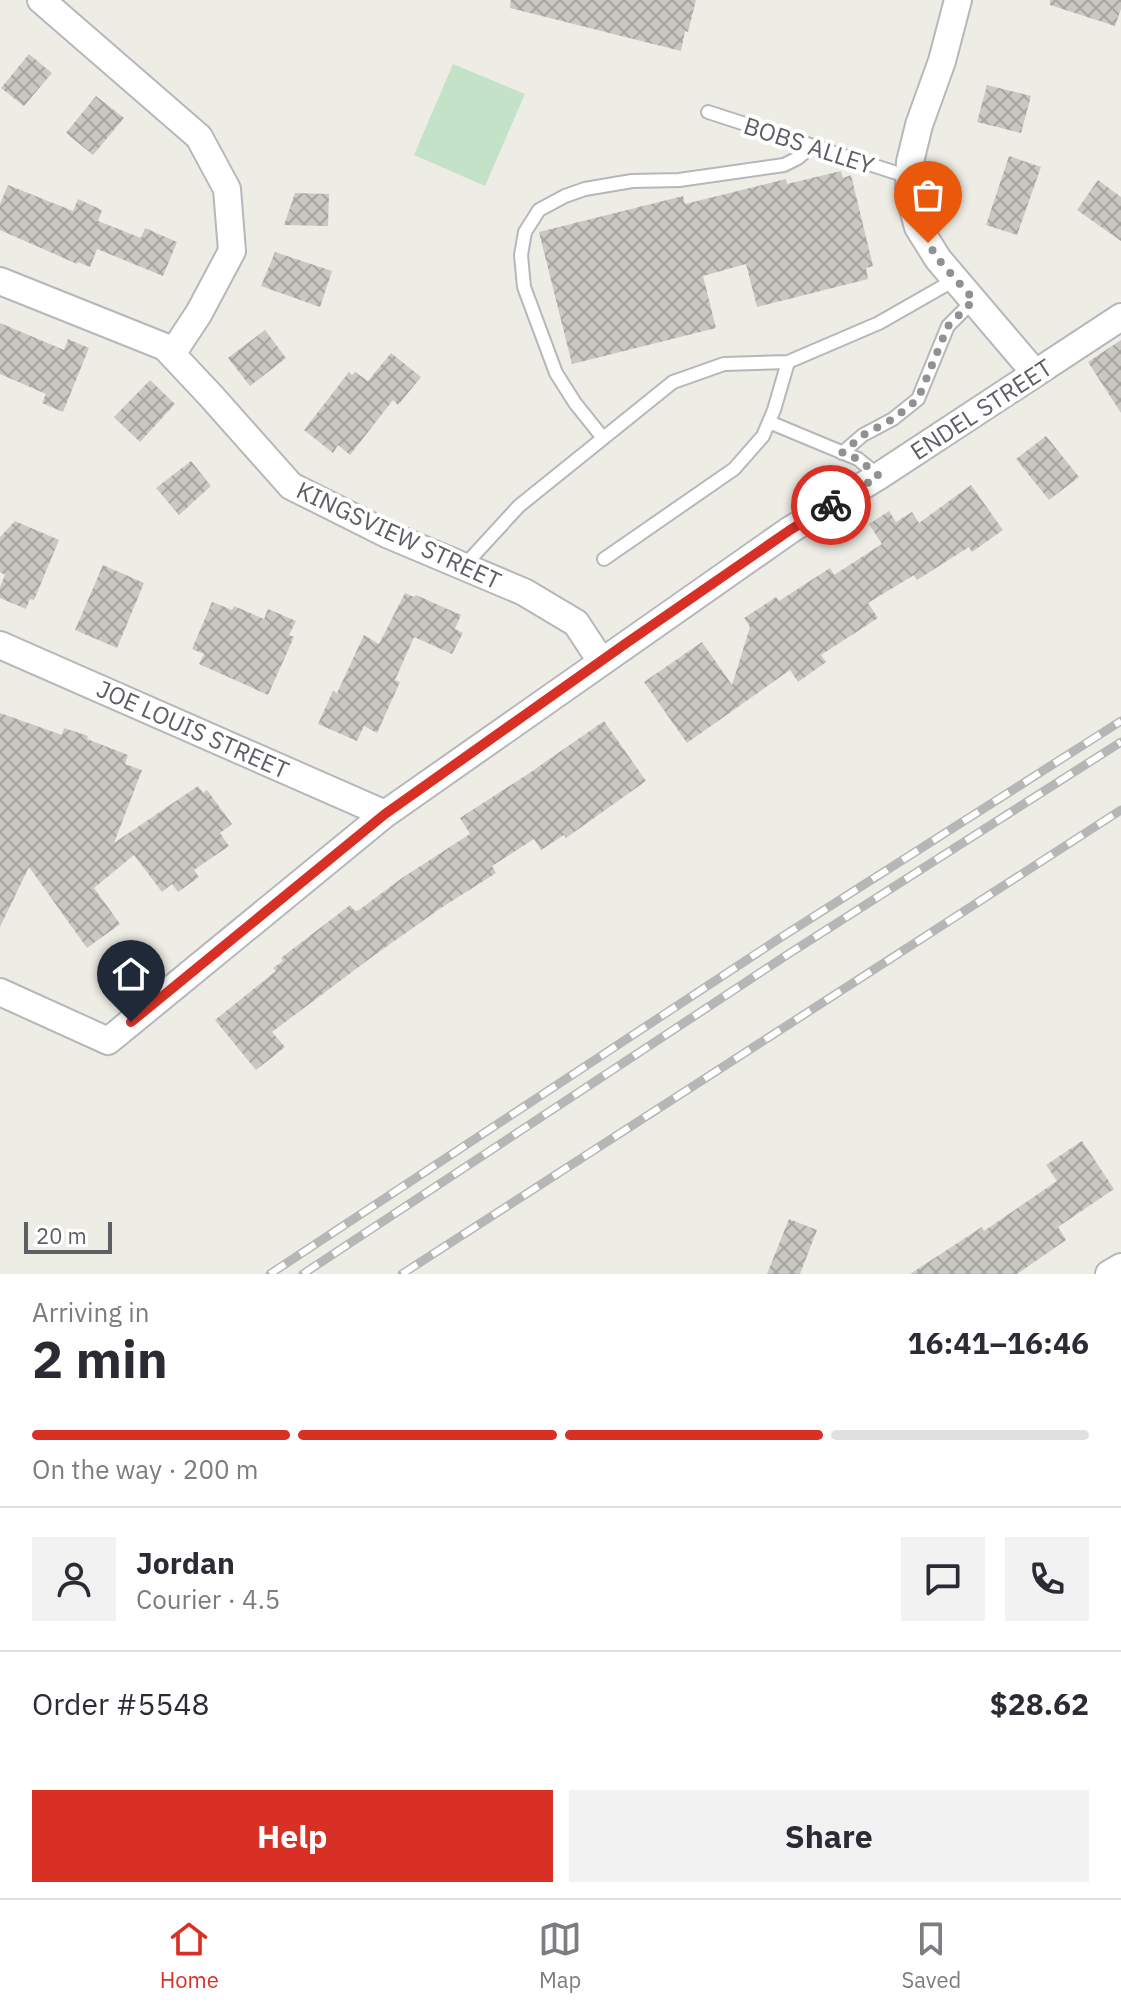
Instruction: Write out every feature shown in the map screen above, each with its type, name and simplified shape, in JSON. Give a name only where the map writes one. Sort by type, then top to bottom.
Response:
[{"type":"street","points":[[41,0],[199,137],[227,189],[232,251],[199,313],[172,354]]},
{"type":"street","points":[[958,0],[942,61],[919,125],[910,162],[909,194],[918,227],[938,259],[1035,373]]},
{"type":"street","name":"KINGSVIEW STREET","points":[[0,281],[165,347],[291,486],[389,535],[524,592],[576,623],[601,661]]},
{"type":"street","name":"ENDEL STREET","points":[[0,992],[108,1041],[385,814],[790,530],[879,476],[1121,317]]},
{"type":"street","name":"JOE LOUIS STREET","points":[[0,645],[385,814]]},
{"type":"street","points":[[1109,1274],[1121,1267]]},
{"type":"lane","name":"BOBS ALLEY","points":[[708,112],[909,177]]},
{"type":"lane","points":[[603,438],[556,373],[524,287],[521,255],[525,232],[539,210],[585,189],[784,165],[812,146]]},
{"type":"lane","points":[[463,567],[519,506],[673,382],[724,364],[788,362],[879,323],[956,279]]},
{"type":"lane","points":[[842,453],[863,435],[893,419],[918,399],[948,326],[974,300]]},
{"type":"lane","points":[[604,559],[734,469],[763,436],[788,362]]},
{"type":"lane","points":[[769,422],[858,459],[879,476]]},
{"type":"green space","points":[[453,64],[525,94],[485,186],[414,155]]},
{"type":"building","points":[[511,0],[696,0],[681,51],[510,8]]},
{"type":"building","points":[[1050,0],[1121,0],[1121,9],[1115,26],[1050,5]]},
{"type":"building","points":[[29,54],[52,73],[24,106],[1,88]]},
{"type":"building","points":[[987,85],[1031,96],[1021,133],[977,122]]},
{"type":"building","points":[[96,96],[124,118],[93,155],[66,133]]},
{"type":"building","points":[[1009,156],[1041,167],[1017,235],[986,225]]},
{"type":"building","points":[[841,171],[843,178],[851,175],[873,266],[866,268],[868,279],[757,307],[746,264],[703,276],[716,328],[572,364],[539,232],[683,196],[685,204],[786,179],[787,184]]},
{"type":"building","points":[[1098,180],[1121,197],[1121,241],[1077,210]]},
{"type":"building","points":[[8,185],[73,211],[78,199],[102,210],[98,221],[141,238],[145,228],[177,242],[163,276],[97,249],[90,267],[77,264],[0,230],[0,204]]},
{"type":"building","points":[[295,193],[329,194],[328,226],[284,225]]},
{"type":"building","points":[[275,252],[332,271],[320,307],[261,286]]},
{"type":"building","points":[[0,323],[64,350],[68,339],[89,348],[63,412],[42,403],[46,394],[0,374]]},
{"type":"building","points":[[265,330],[286,358],[250,386],[228,358]]},
{"type":"building","points":[[1121,340],[1121,413],[1088,362]]},
{"type":"building","points":[[391,353],[421,377],[398,405],[393,400],[350,455],[338,445],[333,453],[304,430],[349,372],[352,375],[355,372],[368,381]]},
{"type":"building","points":[[150,380],[175,404],[140,442],[114,417]]},
{"type":"building","points":[[1046,436],[1079,477],[1049,500],[1016,459]]},
{"type":"building","points":[[191,461],[211,486],[179,515],[156,488]]},
{"type":"building","points":[[971,485],[1003,530],[972,552],[969,547],[917,580],[914,575],[868,603],[878,618],[821,655],[826,662],[798,682],[790,670],[687,743],[644,682],[702,642],[732,685],[750,627],[744,618],[776,597],[779,601],[830,568],[834,575],[882,544],[869,524],[889,511],[896,522],[912,512],[919,523]]},
{"type":"building","points":[[15,521],[59,540],[34,600],[30,599],[26,609],[0,598],[5,575],[0,572],[0,537]]},
{"type":"building","points":[[103,565],[144,583],[117,648],[75,630]]},
{"type":"building","points":[[405,593],[461,615],[455,629],[463,633],[452,654],[414,637],[395,680],[400,682],[377,733],[364,726],[357,741],[318,724],[333,691],[337,693],[364,635],[379,644]]},
{"type":"building","points":[[212,602],[232,610],[234,606],[264,619],[268,609],[296,621],[289,635],[294,637],[268,695],[199,664],[204,654],[192,649]]},
{"type":"building","points":[[0,713],[62,735],[64,728],[88,736],[87,739],[128,755],[125,764],[142,770],[114,843],[198,786],[203,793],[207,790],[232,824],[220,833],[229,846],[194,870],[199,877],[178,892],[172,884],[162,892],[134,855],[94,888],[120,924],[87,948],[29,867],[0,927]]},
{"type":"building","points":[[604,721],[646,781],[566,838],[564,835],[541,850],[534,839],[492,866],[496,873],[376,954],[272,1032],[285,1047],[256,1070],[215,1020],[276,971],[273,968],[283,961],[281,958],[350,905],[355,911],[359,910],[470,834],[460,818]]},
{"type":"building","points":[[1082,1141],[1114,1189],[1058,1227],[1066,1240],[1017,1274],[910,1274],[982,1227],[984,1231],[1057,1181],[1046,1165]]},
{"type":"building","points":[[789,1219],[817,1230],[800,1274],[767,1274]]},
{"type":"railway","points":[[270,1274],[780,938],[1121,721]]},
{"type":"railway","points":[[303,1274],[790,953],[1121,742]]},
{"type":"railway","points":[[402,1274],[1121,810]]},
{"type":"way so far","points":[[831,505],[879,476],[858,459],[842,453],[863,435],[893,419],[918,399],[948,326],[974,300],[928,243]]},
{"type":"route","points":[[131,1022],[385,814],[625,644],[831,505]]}]
